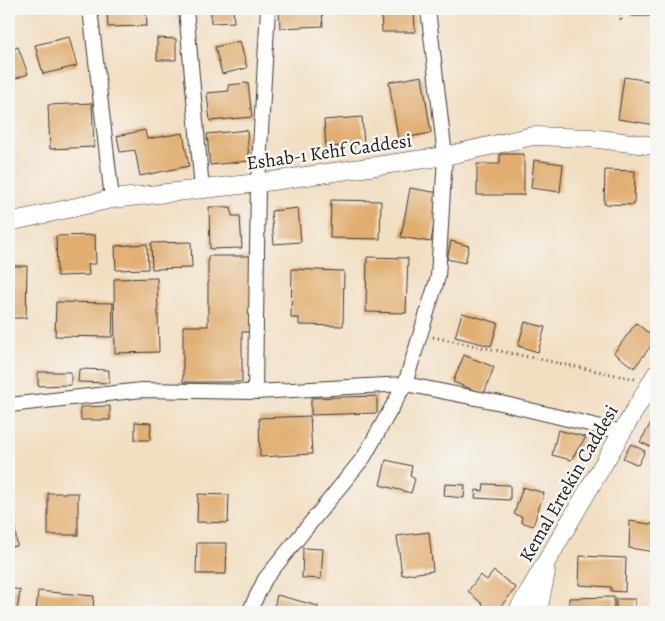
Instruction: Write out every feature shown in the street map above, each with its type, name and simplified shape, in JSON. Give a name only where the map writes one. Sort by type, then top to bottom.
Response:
[{"type":"street","points":[[90,9],[112,199]]},
{"type":"street","points":[[186,9],[202,189]]},
{"type":"street","points":[[255,392],[258,183],[268,9]]},
{"type":"street","points":[[249,612],[265,579],[364,457],[404,384],[438,277],[445,156],[428,9]]},
{"type":"street","name":"Eshab-ı Kehf Caddesi","points":[[9,222],[112,199],[258,183],[445,156],[533,136],[590,138],[656,146]]},
{"type":"street","name":"Kemal Ertekin Caddesi","points":[[517,612],[548,562],[653,378]]},
{"type":"street","points":[[9,406],[142,390],[255,392],[404,384],[501,403],[622,432]]},
{"type":"street","points":[[538,612],[548,562]]},
{"type":"path","points":[[620,9],[621,21]]},
{"type":"path","points":[[420,335],[653,378]]},
{"type":"building","points":[[107,9],[146,9],[147,26],[108,27]]},
{"type":"building","points":[[152,9],[181,9],[181,11],[153,14]]},
{"type":"building","points":[[211,9],[233,9],[234,22],[211,23]]},
{"type":"building","points":[[279,9],[322,9],[323,26],[280,28]]},
{"type":"building","points":[[381,9],[414,9],[415,32],[382,32]]},
{"type":"building","points":[[630,9],[656,9],[656,16],[631,16]]},
{"type":"building","points":[[69,37],[77,66],[43,74],[35,45]]},
{"type":"building","points":[[157,38],[176,39],[176,60],[157,60]]},
{"type":"building","points":[[240,41],[247,68],[222,74],[215,47]]},
{"type":"building","points":[[18,47],[28,74],[9,81],[9,50]]},
{"type":"building","points":[[422,76],[431,133],[398,139],[389,82]]},
{"type":"building","points":[[624,77],[656,82],[656,125],[618,119]]},
{"type":"building","points":[[248,83],[252,117],[210,121],[207,93],[229,91],[228,85]]},
{"type":"building","points":[[92,103],[94,147],[50,149],[48,105]]},
{"type":"building","points":[[362,117],[364,145],[326,147],[324,120]]},
{"type":"building","points":[[145,130],[147,139],[183,133],[189,166],[140,176],[135,150],[120,152],[117,136]]},
{"type":"building","points":[[247,130],[249,161],[210,165],[207,134]]},
{"type":"building","points":[[500,154],[524,154],[524,195],[477,195],[477,164],[500,164]]},
{"type":"building","points":[[534,160],[563,164],[560,192],[531,188]]},
{"type":"building","points":[[605,170],[635,171],[634,205],[604,204]]},
{"type":"building","points":[[410,188],[439,193],[431,242],[401,237]]},
{"type":"building","points":[[331,200],[381,201],[380,239],[330,238]]},
{"type":"building","points":[[209,207],[231,207],[232,216],[240,216],[242,248],[210,249]]},
{"type":"building","points":[[298,208],[301,242],[274,244],[271,211]]},
{"type":"building","points":[[95,235],[96,264],[88,264],[89,275],[57,276],[56,236]]},
{"type":"building","points":[[451,241],[469,246],[465,263],[447,259]]},
{"type":"building","points":[[191,242],[192,268],[152,269],[151,243]]},
{"type":"building","points":[[147,244],[148,269],[116,270],[115,246]]},
{"type":"building","points":[[208,256],[251,256],[251,332],[242,332],[242,382],[183,382],[183,326],[208,326]]},
{"type":"building","points":[[367,257],[408,258],[406,313],[366,312]]},
{"type":"building","points":[[9,266],[27,266],[26,318],[9,318]]},
{"type":"building","points":[[292,269],[344,271],[343,326],[299,325],[299,318],[291,318]]},
{"type":"building","points":[[157,278],[159,352],[115,353],[114,279]]},
{"type":"building","points":[[56,302],[113,303],[112,337],[55,336]]},
{"type":"building","points":[[462,313],[498,323],[491,346],[455,337]]},
{"type":"building","points":[[525,322],[545,327],[538,352],[518,346]]},
{"type":"building","points":[[636,323],[656,339],[634,368],[614,353]]},
{"type":"building","points":[[464,355],[494,367],[484,394],[453,382]]},
{"type":"building","points":[[79,369],[109,370],[109,383],[78,382]]},
{"type":"building","points":[[38,372],[71,372],[71,385],[38,386]]},
{"type":"building","points":[[377,396],[377,413],[311,415],[311,398]]},
{"type":"building","points":[[110,406],[110,420],[81,420],[80,407]]},
{"type":"building","points":[[656,414],[656,449],[640,442]]},
{"type":"building","points":[[310,416],[312,454],[260,457],[259,418]]},
{"type":"building","points":[[135,422],[151,423],[150,440],[135,440]]},
{"type":"building","points":[[558,430],[586,437],[571,460],[552,455]]},
{"type":"building","points":[[631,444],[645,451],[638,465],[623,458]]},
{"type":"building","points":[[386,460],[412,466],[410,476],[415,479],[411,493],[380,485]]},
{"type":"building","points":[[445,484],[465,485],[464,498],[444,496]]},
{"type":"building","points":[[484,484],[510,485],[510,500],[475,498],[476,490],[483,491]]},
{"type":"building","points":[[523,487],[544,493],[533,526],[521,522],[522,517],[514,514]]},
{"type":"building","points":[[48,493],[78,493],[78,535],[48,535]]},
{"type":"building","points":[[198,494],[229,495],[228,523],[197,522]]},
{"type":"building","points":[[9,519],[14,519],[17,546],[9,547]]},
{"type":"building","points":[[630,521],[656,525],[656,552],[629,548]]},
{"type":"building","points":[[429,532],[433,571],[402,575],[397,536]]},
{"type":"building","points":[[197,543],[227,543],[226,574],[196,574]]},
{"type":"building","points":[[303,548],[323,549],[321,579],[302,578]]},
{"type":"building","points":[[580,556],[626,558],[625,592],[611,591],[611,587],[579,585]]},
{"type":"building","points":[[494,571],[516,588],[496,612],[491,612],[468,591],[480,575],[487,580]]},
{"type":"building","points":[[9,588],[20,590],[17,612],[9,612]]},
{"type":"building","points":[[38,591],[94,596],[93,612],[36,612]]},
{"type":"building","points":[[277,595],[318,606],[317,612],[273,612]]},
{"type":"building","points":[[614,597],[614,612],[569,612],[569,598]]},
{"type":"building","points":[[616,599],[635,599],[635,612],[616,612]]}]
